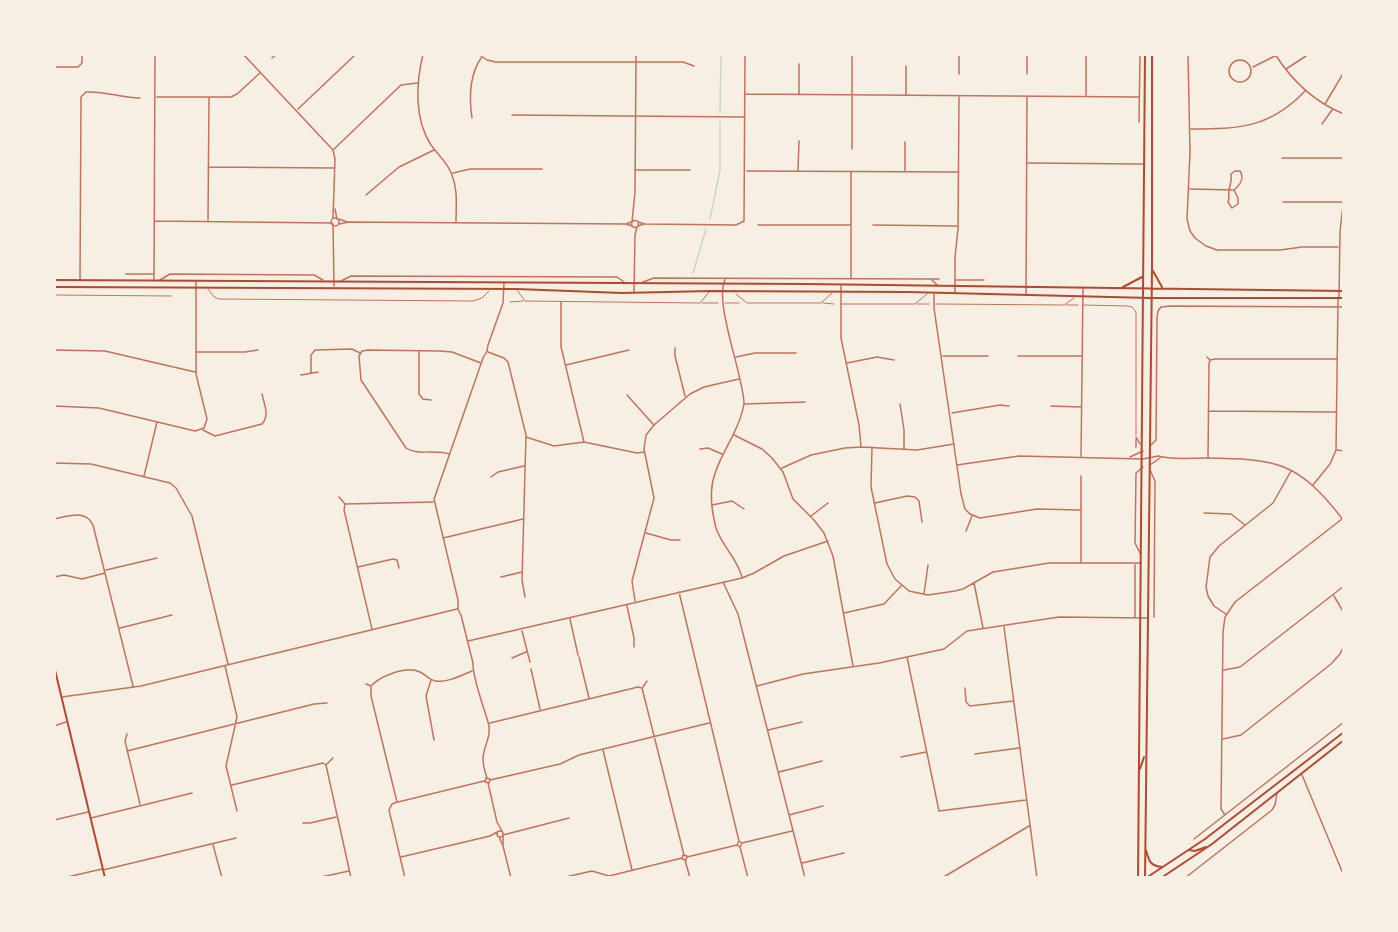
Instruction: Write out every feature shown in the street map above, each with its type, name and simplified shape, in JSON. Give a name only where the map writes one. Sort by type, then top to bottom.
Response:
[{"type":"main road","points":[[1138,878],[1145,54]]},
{"type":"main road","points":[[1145,878],[1152,269],[1152,54]]},
{"type":"main road","points":[[1152,269],[1163,289]]},
{"type":"main road","points":[[1121,288],[1143,276]]},
{"type":"main road","points":[[54,280],[807,284],[1342,290]]},
{"type":"main road","points":[[154,280],[154,287]]},
{"type":"main road","points":[[54,287],[516,289],[634,293],[841,291],[1143,298],[1344,298]]},
{"type":"main road","points":[[1141,645],[1147,645]]},
{"type":"main road","points":[[1140,665],[1147,665]]},
{"type":"main road","points":[[54,666],[105,878]]},
{"type":"main road","points":[[1145,878],[1189,850],[1344,732]]},
{"type":"main road","points":[[1161,878],[1212,844],[1344,740]]},
{"type":"main road","points":[[1139,771],[1146,749]]},
{"type":"main road","points":[[1297,768],[1301,774]]},
{"type":"main road","points":[[1139,832],[1145,823]]},
{"type":"main road","points":[[1189,850],[1197,851],[1212,844]]},
{"type":"main road","points":[[1145,847],[1150,863],[1163,867]]},
{"type":"main road","points":[[1133,878],[1138,871]]},
{"type":"street","points":[[54,67],[79,66],[82,63],[82,54]]},
{"type":"street","points":[[154,280],[155,54]]},
{"type":"street","points":[[243,54],[333,150],[335,168],[335,208],[332,222],[334,288]]},
{"type":"street","points":[[272,58],[277,54]]},
{"type":"street","points":[[297,110],[356,54]]},
{"type":"street","points":[[423,54],[418,83],[422,123],[427,137],[447,163],[452,174],[456,193],[456,223]]},
{"type":"street","points":[[478,54],[500,63],[683,62],[694,66]]},
{"type":"street","points":[[634,293],[635,235],[638,222],[635,212],[636,54]]},
{"type":"street","points":[[626,224],[638,222],[736,225],[742,223],[744,218],[746,54]]},
{"type":"street","points":[[852,54],[852,149]]},
{"type":"street","points":[[959,54],[959,74]]},
{"type":"street","points":[[1027,54],[1027,74]]},
{"type":"street","points":[[1086,54],[1086,97]]},
{"type":"street","points":[[1139,122],[1140,54]]},
{"type":"street","points":[[1188,54],[1190,129],[1187,219],[1198,242],[1210,248],[1280,250],[1302,247],[1339,247]]},
{"type":"street","points":[[1251,68],[1276,55],[1305,91],[1325,105],[1344,114]]},
{"type":"street","points":[[1286,69],[1306,56]]},
{"type":"street","points":[[472,118],[471,83],[482,57]]},
{"type":"street","points":[[1238,60],[1246,61],[1251,68],[1250,76],[1244,81],[1235,81],[1229,73],[1230,66],[1238,60]]},
{"type":"street","points":[[799,64],[799,95]]},
{"type":"street","points":[[906,66],[906,96]]},
{"type":"street","points":[[155,97],[228,98],[235,95],[260,72]]},
{"type":"street","points":[[1325,105],[1344,72]]},
{"type":"street","points":[[333,150],[401,85],[418,83]]},
{"type":"street","points":[[1190,129],[1229,129],[1257,124],[1282,112],[1305,91]]},
{"type":"street","points":[[80,280],[81,97],[86,92],[107,92],[126,98],[140,98]]},
{"type":"street","points":[[745,94],[1139,97]]},
{"type":"street","points":[[955,294],[959,96]]},
{"type":"street","points":[[1026,296],[1027,96]]},
{"type":"street","points":[[208,221],[209,97]]},
{"type":"street","points":[[1322,124],[1332,109]]},
{"type":"street","points":[[513,115],[745,117]]},
{"type":"street","points":[[798,171],[799,141]]},
{"type":"street","points":[[905,142],[905,172]]},
{"type":"street","points":[[366,195],[399,166],[435,149]]},
{"type":"street","points":[[1282,158],[1344,158]]},
{"type":"street","points":[[1027,163],[1144,164]]},
{"type":"street","points":[[208,167],[335,168]]},
{"type":"street","points":[[452,174],[470,169],[542,169]]},
{"type":"street","points":[[635,170],[690,171]]},
{"type":"street","points":[[745,171],[959,172]]},
{"type":"street","points":[[851,171],[851,279]]},
{"type":"street","points":[[1238,171],[1242,174],[1242,180],[1234,190],[1239,203],[1232,208],[1228,204],[1231,174],[1238,171]]},
{"type":"street","points":[[1188,189],[1234,190]]},
{"type":"street","points":[[1313,485],[1330,464],[1336,450],[1339,384],[1338,298],[1342,290],[1339,247],[1344,197]]},
{"type":"street","points":[[1283,202],[1343,202]]},
{"type":"street","points":[[334,235],[338,224],[335,208]]},
{"type":"street","points":[[635,212],[632,222],[635,235]]},
{"type":"street","points":[[332,222],[338,219],[349,222]]},
{"type":"street","points":[[154,220],[332,222],[338,224],[349,222],[626,224],[637,227],[645,224]]},
{"type":"street","points":[[758,225],[851,225]]},
{"type":"street","points":[[873,225],[958,226]]},
{"type":"street","points":[[126,274],[154,274]]},
{"type":"street","points":[[159,280],[170,274],[181,274],[314,275],[324,281]]},
{"type":"street","points":[[340,281],[351,276],[617,277],[625,283]]},
{"type":"street","points":[[640,283],[654,278],[939,279]]},
{"type":"street","points":[[726,278],[722,291],[723,303],[744,404],[742,414],[712,482],[711,505],[719,536],[736,561],[742,578]]},
{"type":"street","points":[[800,279],[807,284]]},
{"type":"street","points":[[826,285],[837,279]]},
{"type":"street","points":[[931,279],[938,286]]},
{"type":"street","points":[[955,279],[984,280]]},
{"type":"street","points":[[54,406],[95,407],[195,431],[203,428],[207,419],[195,372],[196,280]]},
{"type":"street","points":[[490,780],[487,778],[483,760],[489,740],[489,723],[472,671],[473,663],[458,609],[458,600],[434,502],[503,303],[504,283]]},
{"type":"street","points":[[841,285],[841,338],[859,425],[861,447]]},
{"type":"street","points":[[1082,457],[1083,288]]},
{"type":"street","points":[[934,293],[963,504],[973,515],[980,518],[1037,509],[1081,510]]},
{"type":"street","points":[[561,302],[561,342],[584,442]]},
{"type":"street","points":[[1150,446],[1156,440],[1157,312],[1160,309],[1168,306],[1344,307]]},
{"type":"street","points":[[1151,315],[1157,323]]},
{"type":"street","points":[[675,348],[685,397]]},
{"type":"street","points":[[54,350],[105,351],[195,372]]},
{"type":"street","points":[[196,352],[258,350]]},
{"type":"street","points":[[311,373],[311,355],[315,350],[352,350],[361,353],[368,350],[448,352],[482,363]]},
{"type":"street","points":[[419,350],[418,392],[421,397],[431,400]]},
{"type":"street","points":[[565,365],[629,350]]},
{"type":"street","points":[[487,352],[506,358],[508,362],[526,437],[523,572],[525,597]]},
{"type":"street","points":[[361,353],[359,371],[361,380],[406,448],[411,451],[449,454]]},
{"type":"street","points":[[735,357],[759,353],[796,353]]},
{"type":"street","points":[[942,356],[988,356]]},
{"type":"street","points":[[1018,356],[1082,356]]},
{"type":"street","points":[[846,363],[881,357],[894,360]]},
{"type":"street","points":[[1208,357],[1210,360],[1208,458]]},
{"type":"street","points":[[1210,360],[1338,359]]},
{"type":"street","points":[[301,375],[318,372]]},
{"type":"street","points":[[636,603],[632,581],[654,495],[645,452],[645,437],[654,425],[685,397],[704,387],[740,379]]},
{"type":"street","points":[[1137,394],[1143,389]]},
{"type":"street","points":[[203,428],[215,436],[262,424],[266,416],[262,394]]},
{"type":"street","points":[[627,395],[654,425]]},
{"type":"street","points":[[426,399],[426,405]]},
{"type":"street","points":[[744,404],[805,402]]},
{"type":"street","points":[[900,404],[904,449]]},
{"type":"street","points":[[951,413],[1000,405],[1009,406]]},
{"type":"street","points":[[1051,406],[1082,406]]},
{"type":"street","points":[[1208,411],[1337,412]]},
{"type":"street","points":[[144,477],[158,422]]},
{"type":"street","points":[[733,434],[765,451],[781,469],[792,497],[819,526],[828,541],[833,556],[853,667]]},
{"type":"street","points":[[526,437],[554,446],[584,442],[645,452]]},
{"type":"street","points":[[1129,457],[1143,450],[1136,437]]},
{"type":"street","points":[[1136,437],[1136,447]]},
{"type":"street","points":[[781,469],[811,455],[861,447],[925,449],[954,444]]},
{"type":"street","points":[[872,447],[871,487],[888,568],[901,586],[913,592],[924,595],[957,591],[997,571],[1049,563],[1142,563]]},
{"type":"street","points":[[700,448],[708,448],[723,454]]},
{"type":"street","points":[[1336,450],[1344,451]]},
{"type":"street","points":[[957,465],[1009,457],[1143,459],[1150,456],[1260,460],[1292,470],[1313,485],[1343,520],[1235,603],[1226,614],[1223,626],[1221,810],[1225,815]]},
{"type":"street","points":[[1154,617],[1155,477],[1149,467],[1156,459],[1161,458]]},
{"type":"street","points":[[54,463],[91,464],[173,484],[192,516],[236,713],[236,723],[226,766],[237,811]]},
{"type":"street","points":[[491,477],[498,472],[525,466]]},
{"type":"street","points":[[1142,556],[1135,541],[1136,473],[1143,467]]},
{"type":"street","points":[[1226,614],[1214,606],[1208,596],[1206,587],[1208,563],[1216,549],[1276,500],[1292,470]]},
{"type":"street","points":[[1081,476],[1081,562]]},
{"type":"street","points":[[874,503],[907,496],[915,497],[919,501],[922,522]]},
{"type":"street","points":[[339,497],[345,504]]},
{"type":"street","points":[[711,505],[732,501],[744,509]]},
{"type":"street","points":[[345,504],[350,502],[434,502]]},
{"type":"street","points":[[811,517],[828,503]]},
{"type":"street","points":[[345,504],[344,510],[372,630]]},
{"type":"street","points":[[1204,513],[1232,514],[1245,526]]},
{"type":"street","points":[[54,519],[74,514],[91,520],[133,687]]},
{"type":"street","points":[[966,531],[973,515]]},
{"type":"street","points":[[443,538],[524,519]]},
{"type":"street","points":[[645,532],[671,540],[680,540]]},
{"type":"street","points":[[467,642],[742,578],[784,556],[828,541]]},
{"type":"street","points":[[54,577],[64,575],[82,579],[157,558]]},
{"type":"street","points":[[357,567],[393,559],[397,560],[399,568]]},
{"type":"street","points":[[1135,563],[1135,618]]},
{"type":"street","points":[[924,595],[928,565]]},
{"type":"street","points":[[501,577],[523,572]]},
{"type":"street","points":[[723,582],[737,607],[805,878]]},
{"type":"street","points":[[973,583],[976,587],[983,629]]},
{"type":"street","points":[[843,614],[884,604],[901,586]]},
{"type":"street","points":[[1222,670],[1240,667],[1344,586]]},
{"type":"street","points":[[679,592],[739,841],[737,845]]},
{"type":"street","points":[[1333,594],[1344,613]]},
{"type":"street","points":[[627,605],[634,647]]},
{"type":"street","points":[[62,698],[133,687],[458,609]]},
{"type":"street","points":[[757,686],[803,674],[853,667],[944,649],[962,633],[983,629],[1065,617],[1141,618],[1148,617],[1154,611]]},
{"type":"street","points":[[119,628],[172,615]]},
{"type":"street","points":[[570,619],[590,699]]},
{"type":"street","points":[[1004,626],[1037,878]]},
{"type":"street","points":[[522,630],[530,662]]},
{"type":"street","points":[[1222,739],[1239,736],[1255,724],[1331,664],[1344,645]]},
{"type":"street","points":[[576,650],[582,649]]},
{"type":"street","points":[[512,658],[527,652]]},
{"type":"street","points":[[907,657],[939,811],[936,816]]},
{"type":"street","points":[[531,669],[540,711]]},
{"type":"street","points":[[371,686],[379,680],[410,670],[420,671],[431,680],[442,682],[472,671]]},
{"type":"street","points":[[431,680],[426,696],[434,740]]},
{"type":"street","points":[[642,688],[647,681]]},
{"type":"street","points":[[366,684],[371,686]]},
{"type":"street","points":[[371,686],[371,696],[397,802]]},
{"type":"street","points":[[489,723],[638,687],[642,688]]},
{"type":"street","points":[[561,878],[592,871],[607,876],[624,874],[682,858],[684,855],[642,688]]},
{"type":"street","points":[[965,688],[966,702],[970,706],[1014,700]]},
{"type":"street","points":[[127,751],[314,704],[327,703]]},
{"type":"street","points":[[54,726],[67,722]]},
{"type":"street","points":[[768,730],[802,722]]},
{"type":"street","points":[[511,877],[497,832],[497,822],[488,783],[490,780],[558,764],[579,755],[710,723]]},
{"type":"street","points":[[1194,839],[1344,723]]},
{"type":"street","points":[[127,734],[125,741],[140,805]]},
{"type":"street","points":[[975,754],[1020,747]]},
{"type":"street","points":[[603,749],[632,870]]},
{"type":"street","points":[[901,758],[927,752]]},
{"type":"street","points":[[326,765],[333,758]]},
{"type":"street","points":[[778,772],[822,761]]},
{"type":"street","points":[[231,785],[323,763],[326,765]]},
{"type":"street","points":[[326,765],[351,878]]},
{"type":"street","points":[[1301,774],[1344,876]]},
{"type":"street","points":[[405,878],[389,810],[392,804],[484,781],[487,778]]},
{"type":"street","points":[[484,781],[488,783]]},
{"type":"street","points":[[1185,878],[1272,810],[1277,792]]},
{"type":"street","points":[[90,818],[192,793]]},
{"type":"street","points":[[939,811],[1027,800]]},
{"type":"street","points":[[789,815],[823,806]]},
{"type":"street","points":[[54,820],[89,812]]},
{"type":"street","points":[[303,823],[336,816]]},
{"type":"street","points":[[490,836],[497,832],[510,832],[569,818]]},
{"type":"street","points":[[497,822],[503,833],[503,846]]},
{"type":"street","points":[[942,878],[1030,825]]},
{"type":"street","points":[[739,841],[742,843],[793,831]]},
{"type":"street","points":[[401,857],[503,833]]},
{"type":"street","points":[[63,878],[236,838]]},
{"type":"street","points":[[742,843],[740,847],[748,878]]},
{"type":"street","points":[[213,844],[222,878]]},
{"type":"street","points":[[684,855],[737,845],[740,847]]},
{"type":"street","points":[[801,864],[844,853]]},
{"type":"street","points":[[685,860],[687,856]]},
{"type":"street","points":[[682,858],[685,860],[690,878]]},
{"type":"street","points":[[314,877],[324,877],[350,870]]},
{"type":"lane","points":[[108,286],[108,294]]},
{"type":"lane","points":[[207,287],[214,297],[219,299],[403,301],[475,301],[482,298],[490,289]]},
{"type":"lane","points":[[516,289],[525,301]]},
{"type":"lane","points":[[700,303],[710,291]]},
{"type":"lane","points":[[733,291],[747,303],[834,304]]},
{"type":"lane","points":[[821,303],[833,291]]},
{"type":"lane","points":[[915,304],[928,293]]},
{"type":"lane","points":[[54,295],[171,296]]},
{"type":"lane","points":[[1064,305],[1076,297]]},
{"type":"lane","points":[[510,302],[718,303]]},
{"type":"lane","points":[[723,303],[739,303]]},
{"type":"lane","points":[[841,304],[929,304]]},
{"type":"lane","points":[[934,304],[1078,305]]},
{"type":"lane","points":[[1083,305],[1127,306],[1137,315],[1136,437]]},
{"type":"waterway","points":[[720,112],[721,54]]},
{"type":"waterway","points":[[710,219],[720,170],[720,122]]},
{"type":"waterway","points":[[693,273],[706,229]]}]
